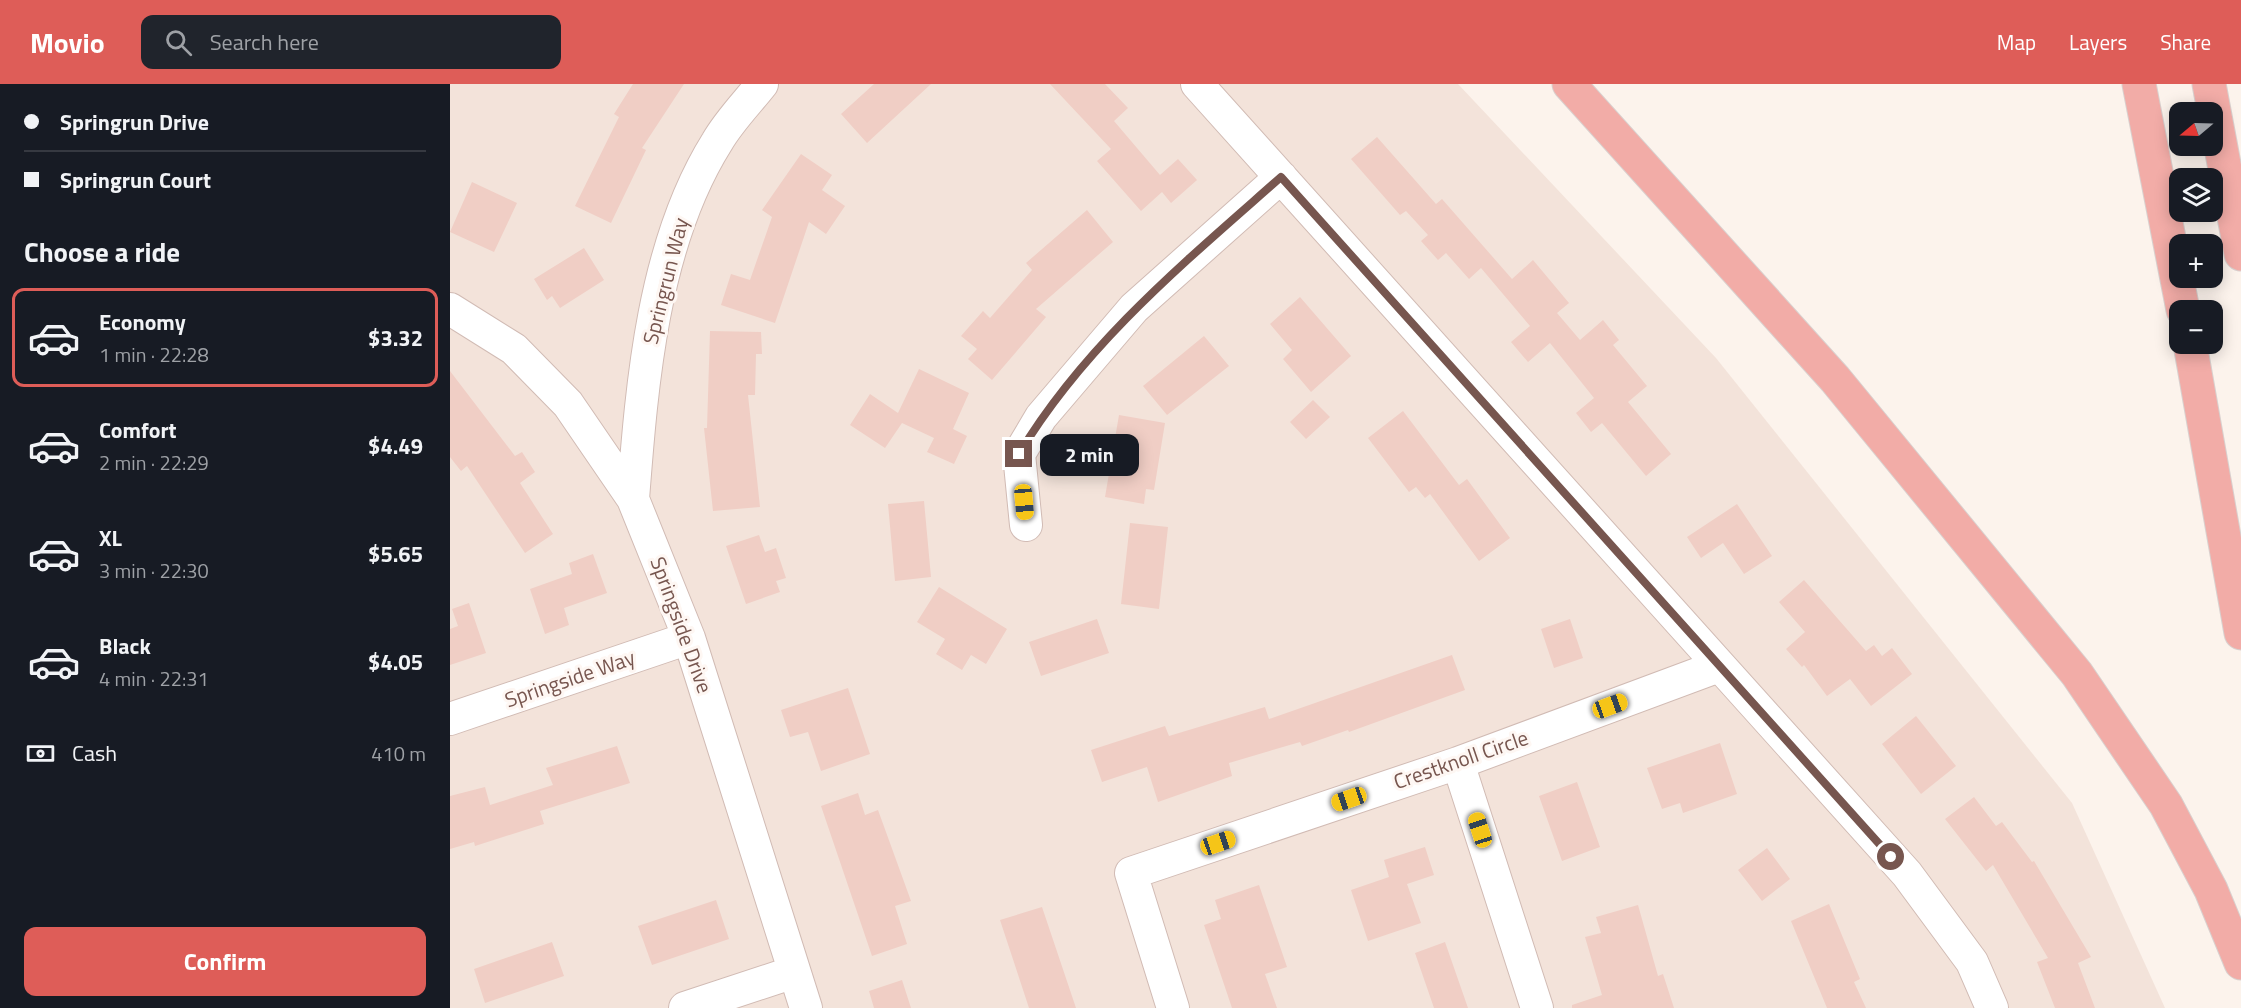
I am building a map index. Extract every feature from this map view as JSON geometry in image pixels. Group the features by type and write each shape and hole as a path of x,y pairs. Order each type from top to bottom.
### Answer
{"highway":[{"path":"1569,84 1835,379 2077,674 2166,806 2211,890 2241,963"},
{"path":"2139,84 2181,300"},
{"path":"2209,84 2241,254"},
{"path":"2192,354 2241,633"}],"street":[{"name":"Springrun Way","path":"633,500 642,387 659,294 680,217 717,142 762,84"},
{"path":"1197,84 1907,874 1972,962 1992,1008"},
{"path":"1584,84 1611,130"},
{"path":"1026,525 1019,454 1041,417 1134,308 1281,177"},
{"name":"Springside Drive","path":"450,309 514,349 560,396 633,500 689,638 806,1008"},
{"name":"Springside Way","path":"450,719 689,638"},
{"name":"Crestknoll Circle","path":"1173,1008 1131,873 1458,763 1719,666"},
{"path":"1458,763 1537,1008"},
{"path":"685,1008 794,972"}],"shaded area":[{"path":"450,84 1458,84 1716,358 2072,803 2165,1008 450,1008"}],"building":[{"path":"633,84 684,84 642,148 646,150 611,223 575,206 619,117 614,114"},
{"path":"874,84 931,84 867,143 841,114"},
{"path":"1050,84 1105,84 1128,108 1114,121 1160,175 1178,159 1197,180 1171,203 1162,192 1141,211 1097,161 1111,149"},
{"path":"1377,137 1436,204 1442,199 1512,279 1533,260 1569,303 1557,313 1580,340 1603,320 1619,340 1613,345 1647,386 1628,402 1671,454 1646,476 1602,423 1591,432 1576,413 1594,398 1550,343 1528,362 1511,342 1530,326 1481,268 1469,279 1446,253 1438,260 1421,241 1428,235 1406,211 1400,215 1351,159"},
{"path":"801,154 832,175 822,190 845,206 826,234 809,222 775,323 721,305 731,274 750,280 772,217 762,210"},
{"path":"472,182 517,203 494,252 450,232"},
{"path":"1087,210 1113,242 1036,309 1046,317 992,380 968,359 977,349 961,336 983,311 990,318 1032,270 1026,263"},
{"path":"584,248 604,280 560,308 552,296 547,300 534,279"},
{"path":"1300,297 1351,356 1311,392 1283,359 1292,350 1270,324"},
{"path":"710,331 761,332 762,354 756,354 755,395 748,395 760,507 713,511 704,428 707,428"},
{"path":"1204,336 1229,366 1167,415 1143,386"},
{"path":"919,369 969,393 953,429 967,436 954,464 927,452 934,438 902,423 885,448 850,425 870,394 898,413"},
{"path":"450,371 515,456 522,452 535,472 520,483 553,534 525,553 467,466 461,471 450,457"},
{"path":"1313,400 1330,417 1306,439 1290,422"},
{"path":"1403,411 1459,485 1467,479 1510,538 1479,561 1430,494 1425,498 1416,487 1409,492 1368,438"},
{"path":"1119,415 1165,423 1154,490 1146,489 1144,504 1105,497"},
{"path":"924,501 931,577 895,581 888,504"},
{"path":"1737,504 1772,556 1744,574 1723,543 1701,558 1687,537"},
{"path":"1130,523 1168,527 1159,609 1121,604"},
{"path":"759,535 765,552 776,548 786,578 776,581 780,592 746,604 726,546"},
{"path":"593,554 607,593 564,608 569,625 545,634 530,589 572,574 569,563"},
{"path":"1804,580 1866,651 1874,645 1882,656 1892,648 1912,674 1871,706 1850,679 1827,696 1804,665 1802,667 1786,649 1805,632 1779,602"},
{"path":"939,587 1007,629 986,664 971,655 962,670 936,654 945,639 917,622"},
{"path":"469,603 486,653 450,665 450,629 458,626 452,609"},
{"path":"1097,619 1109,653 1041,676 1029,642"},
{"path":"1570,619 1583,658 1554,668 1541,629"},
{"path":"1452,655 1465,690 1349,732 1348,730 1302,746 1300,742 1229,763 1232,776 1158,802 1147,767 1102,782 1091,750 1165,726 1169,736 1265,707 1269,719"},
{"path":"848,688 870,754 821,771 808,732 790,737 781,710"},
{"path":"1916,716 1956,766 1921,794 1882,744"},
{"path":"1720,743 1737,794 1683,813 1680,803 1662,809 1647,768"},
{"path":"617,746 630,783 540,811 544,824 475,846 474,842 450,849 450,796 485,787 490,805 553,785 546,768"},
{"path":"1577,782 1600,847 1562,861 1539,796"},
{"path":"858,793 865,815 878,810 911,901 895,906 907,944 872,956 821,806"},
{"path":"1974,797 1996,826 2002,822 2032,862 2034,861 2091,957 2078,963 2095,1008 2055,1008 2037,962 2048,958 1993,865 1986,871 1945,819"},
{"path":"1425,847 1434,875 1407,884 1421,923 1368,941 1351,890 1389,877 1384,860"},
{"path":"1767,848 1790,879 1762,901 1738,870"},
{"path":"1259,885 1287,967 1265,974 1277,1008 1232,1008 1204,925 1221,919 1215,900"},
{"path":"716,900 729,939 652,965 638,926"},
{"path":"1829,904 1860,979 1854,982 1866,1008 1827,1008 1791,921"},
{"path":"1638,905 1658,976 1663,974 1674,1008 1572,1008 1572,1005 1602,995 1585,937 1601,933 1596,917"},
{"path":"1042,907 1076,1008 1029,1008 1000,920"},
{"path":"552,942 564,976 485,1003 474,969"},
{"path":"1445,942 1468,1008 1434,1008 1415,953"},
{"path":"902,980 911,1008 874,1008 869,991"}],"route":[{"path":"1019,454 1041,417 1134,308 1281,177 1891,857"}]}
